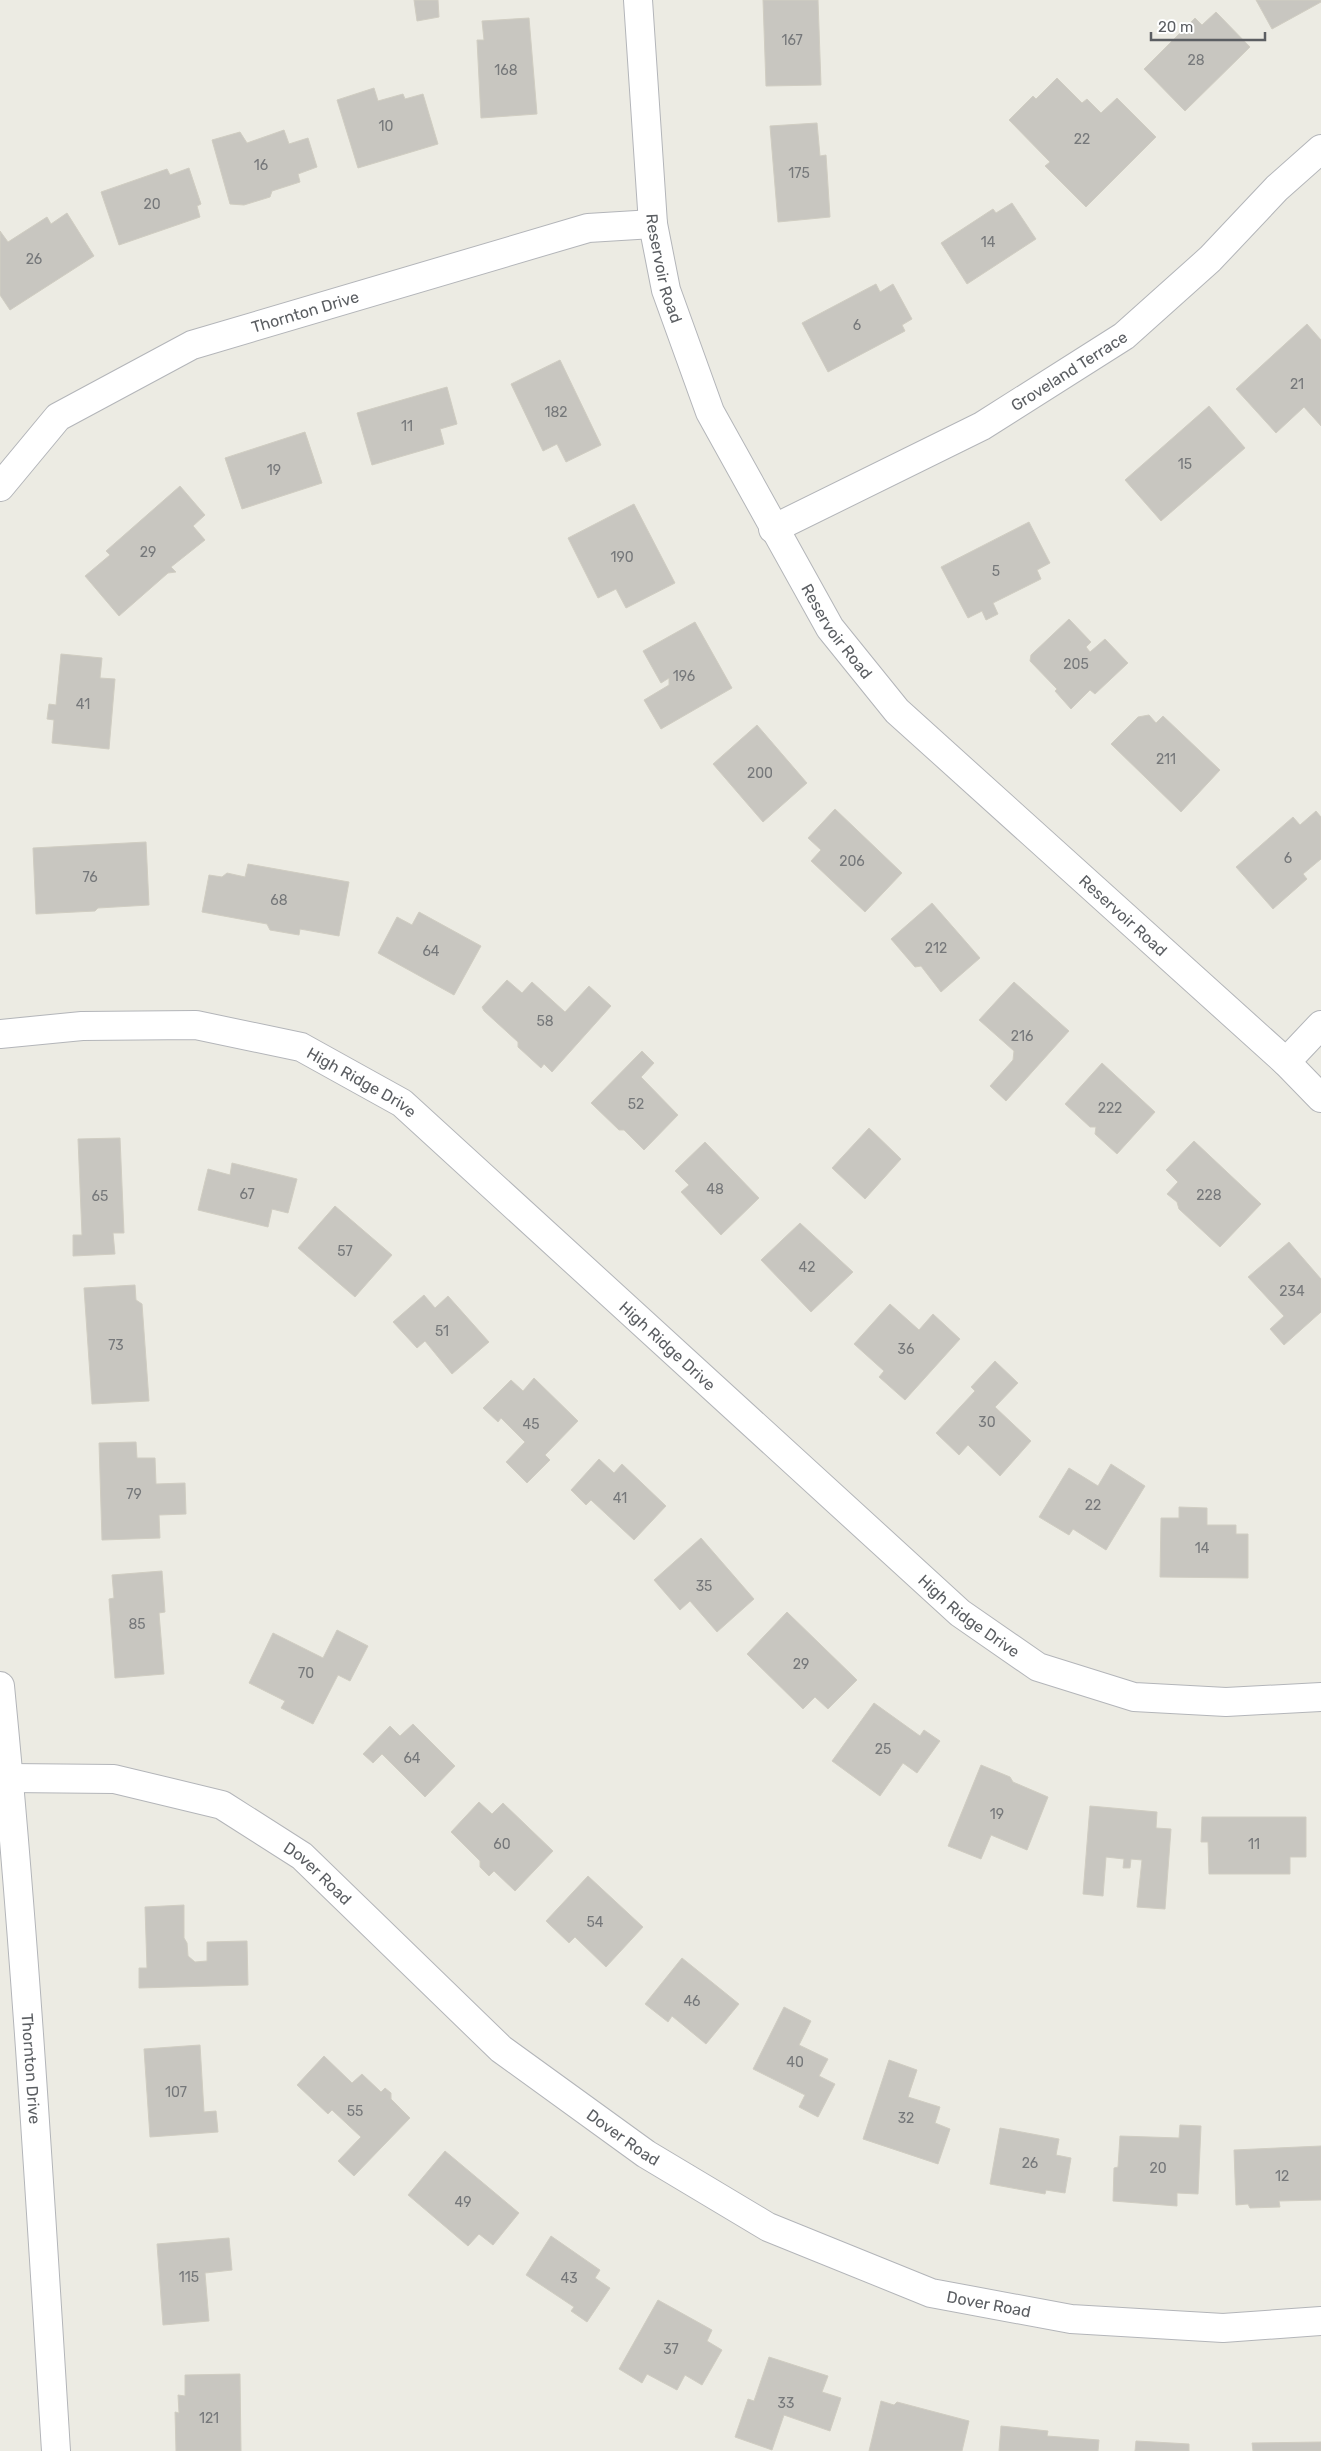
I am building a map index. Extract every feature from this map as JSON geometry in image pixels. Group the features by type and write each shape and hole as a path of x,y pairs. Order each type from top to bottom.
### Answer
{"street":[{"name":"Reservoir Road","path":"638,0 654,224 666,290 710,412 773,529 830,628 897,711 1286,1062 1321,1098"},
{"name":"Groveland Terrace","path":"773,529 982,426 1124,336 1210,259 1277,188 1321,149"},
{"name":"Thornton Drive","path":"0,487 58,416 192,345 588,228 654,224"},
{"name":"High Ridge Drive","path":"0,1034 82,1026 196,1025 301,1047 402,1103 960,1612 1038,1667 1134,1697 1226,1702 1321,1697"},
{"path":"1286,1062 1321,1025"},
{"name":"Thornton Drive","path":"0,1686 9,1778 44,2249 56,2451"},
{"name":"Dover Road","path":"9,1778 114,1780 222,1804 302,1856 501,2049 646,2154 777,2230 931,2293 1071,2318 1223,2328 1321,2321"}],"building":[{"path":"414,0 438,0 439,17 417,21"},
{"path":"763,0 818,0 821,85 766,86"},
{"path":"1256,0 1321,0 1321,2 1272,29"},
{"path":"1216,12 1250,47 1185,111 1144,69 1195,18 1202,25"},
{"path":"529,18 537,114 481,118 477,40 484,40 482,21"},
{"path":"1057,78 1082,103 1087,99 1101,113 1117,98 1156,137 1086,207 1045,166 1050,162 1009,120 1033,96 1036,99"},
{"path":"374,88 378,101 403,94 405,99 423,94 438,144 358,168 337,100"},
{"path":"817,123 820,156 826,155 830,217 778,222 770,126"},
{"path":"284,130 289,144 308,138 317,167 298,174 300,182 272,191 270,197 244,205 230,204 212,140 240,132 247,143"},
{"path":"189,168 201,204 197,206 200,217 119,245 101,192 167,169 170,175"},
{"path":"1012,203 1036,239 967,284 941,243 993,209 996,213"},
{"path":"67,213 94,256 10,310 0,295 0,231 8,242 47,217 51,224"},
{"path":"876,284 880,292 893,284 912,319 902,325 905,331 828,372 802,323"},
{"path":"1307,324 1321,340 1321,426 1304,407 1276,433 1236,389"},
{"path":"560,360 601,445 566,462 557,444 543,451 511,384"},
{"path":"447,387 457,424 440,429 444,444 372,465 357,413"},
{"path":"1209,406 1245,448 1161,521 1125,480"},
{"path":"305,432 322,483 242,509 225,458"},
{"path":"180,486 205,515 193,526 205,540 171,567 176,572 168,573 119,616 85,576 110,555 106,551"},
{"path":"634,504 675,583 626,608 616,589 598,598 568,538"},
{"path":"1029,522 1050,563 1037,570 1041,579 993,603 998,614 986,620 982,611 968,618 941,567"},
{"path":"1069,619 1091,642 1086,647 1090,652 1105,639 1128,663 1095,694 1090,690 1071,709 1055,691 1057,689 1030,661 1031,655"},
{"path":"695,622 732,688 661,729 644,700 669,685 669,678 661,683 643,651"},
{"path":"61,654 102,658 100,678 115,679 109,749 52,743 54,720 47,719 49,704 56,705"},
{"path":"1149,715 1156,723 1163,716 1220,770 1181,812 1111,744 1138,717"},
{"path":"757,725 807,783 763,822 713,764"},
{"path":"835,809 902,873 865,912 811,861 821,850 808,838"},
{"path":"1316,811 1321,817 1321,859 1303,874 1307,879 1273,909 1236,867 1293,817 1300,825"},
{"path":"146,842 149,905 98,908 95,911 36,914 33,848"},
{"path":"248,864 349,882 339,936 300,929 299,935 270,930 267,924 202,912 209,875 222,877 227,873 245,877"},
{"path":"932,903 980,958 941,992 921,966 915,967 891,939"},
{"path":"419,912 481,946 454,995 378,953 397,917 412,925"},
{"path":"507,980 522,993 532,982 565,1012 589,986 611,1006 552,1072 544,1064 541,1068 518,1047 518,1042 482,1007"},
{"path":"1014,982 1069,1031 1006,1101 990,1086 1013,1060 1014,1051 979,1020"},
{"path":"642,1051 654,1063 641,1077 678,1115 644,1150 624,1130 619,1130 591,1103"},
{"path":"1102,1063 1155,1112 1117,1154 1095,1134 1096,1127 1090,1127 1065,1104"},
{"path":"869,1128 901,1159 865,1199 832,1168"},
{"path":"120,1138 124,1233 113,1233 115,1254 73,1256 73,1235 82,1235 78,1139"},
{"path":"1194,1141 1261,1204 1220,1247 1179,1209 1177,1202 1167,1194 1178,1182 1166,1170"},
{"path":"705,1142 759,1198 721,1235 681,1192 689,1185 675,1171"},
{"path":"232,1163 297,1179 288,1213 272,1209 268,1227 198,1210 208,1169 230,1175"},
{"path":"335,1206 392,1255 355,1297 298,1248"},
{"path":"800,1223 853,1272 811,1312 761,1260"},
{"path":"1289,1242 1321,1279 1321,1312 1284,1345 1270,1329 1284,1316 1248,1277"},
{"path":"135,1285 136,1300 142,1304 149,1401 92,1404 84,1288"},
{"path":"424,1295 435,1308 448,1296 489,1342 452,1374 425,1341 417,1348 393,1322"},
{"path":"890,1304 919,1330 933,1314 960,1339 905,1400 879,1377 884,1371 854,1344"},
{"path":"995,1361 1018,1383 995,1407 1031,1441 1000,1476 968,1445 959,1455 936,1433 975,1391 971,1387"},
{"path":"534,1378 578,1421 545,1455 550,1460 527,1483 506,1462 525,1442 501,1418 498,1422 483,1408 511,1380 523,1391"},
{"path":"136,1442 137,1458 155,1458 156,1484 185,1483 186,1514 159,1515 160,1538 102,1540 99,1443"},
{"path":"599,1459 614,1473 622,1464 666,1506 634,1540 591,1500 586,1505 571,1490"},
{"path":"1111,1464 1145,1486 1106,1550 1073,1529 1069,1535 1039,1517 1069,1468 1098,1486"},
{"path":"1179,1507 1207,1508 1207,1525 1236,1525 1236,1534 1248,1534 1248,1578 1160,1577 1161,1518 1179,1518"},
{"path":"701,1538 754,1599 717,1632 690,1601 680,1610 654,1580"},
{"path":"162,1571 165,1612 159,1613 164,1674 115,1678 109,1599 114,1598 112,1575"},
{"path":"787,1612 857,1680 828,1709 815,1697 803,1709 747,1654"},
{"path":"337,1630 368,1646 350,1681 338,1675 313,1724 281,1708 285,1701 249,1683 273,1633 323,1658"},
{"path":"874,1703 920,1736 924,1730 940,1741 917,1773 903,1763 880,1796 832,1761"},
{"path":"413,1724 455,1766 425,1797 382,1754 373,1763 363,1754 390,1726 400,1736"},
{"path":"981,1765 1010,1777 1013,1782 1048,1797 1027,1850 991,1835 981,1859 948,1846"},
{"path":"479,1802 492,1814 503,1803 553,1851 515,1891 494,1871 489,1876 480,1867 480,1861 451,1832"},
{"path":"1090,1806 1157,1812 1156,1828 1171,1829 1165,1909 1137,1907 1142,1860 1131,1859 1130,1868 1123,1868 1124,1859 1106,1857 1103,1896 1083,1894"},
{"path":"1202,1817 1306,1817 1306,1857 1290,1857 1290,1874 1209,1874 1208,1842 1201,1842"},
{"path":"588,1876 643,1927 606,1967 575,1937 569,1943 546,1921"},
{"path":"184,1905 184,1938 187,1943 188,1956 195,1962 207,1961 207,1942 247,1941 248,1985 139,1988 139,1968 147,1968 145,1907"},
{"path":"682,1958 739,2004 706,2044 672,2016 668,2022 645,2004"},
{"path":"784,2007 811,2021 799,2045 828,2059 819,2076 835,2084 818,2117 799,2107 805,2095 753,2069"},
{"path":"200,2045 204,2112 216,2111 218,2132 150,2137 144,2049"},
{"path":"324,2056 352,2083 362,2074 381,2092 385,2088 391,2093 391,2099 410,2118 354,2176 338,2161 361,2137 332,2110 328,2114 297,2085"},
{"path":"889,2060 917,2070 908,2097 940,2107 935,2123 950,2129 938,2164 863,2139"},
{"path":"1180,2125 1201,2126 1198,2194 1177,2193 1177,2206 1113,2201 1114,2168 1118,2167 1120,2136 1179,2138"},
{"path":"1000,2128 1059,2139 1056,2155 1071,2158 1065,2193 1046,2190 1045,2194 990,2184"},
{"path":"1321,2146 1321,2200 1279,2201 1280,2207 1250,2208 1248,2204 1236,2205 1234,2150"},
{"path":"445,2151 519,2213 493,2245 479,2234 468,2246 408,2195"},
{"path":"551,2236 600,2270 595,2278 610,2288 587,2322 571,2311 574,2307 526,2275"},
{"path":"229,2238 232,2270 205,2273 209,2321 163,2325 157,2244"},
{"path":"658,2300 712,2330 707,2341 722,2350 702,2385 685,2375 677,2390 647,2374 642,2383 619,2369"},
{"path":"769,2357 828,2376 822,2392 841,2398 830,2431 784,2415 772,2450 735,2437 748,2399 754,2401"},
{"path":"240,2374 241,2451 176,2451 175,2412 179,2413 178,2395 185,2396 185,2375"},
{"path":"881,2401 894,2405 897,2402 969,2421 962,2451 869,2451"},
{"path":"1001,2426 1048,2431 1047,2436 1099,2440 1098,2451 999,2451"},
{"path":"1136,2441 1189,2444 1189,2451 1135,2451"},
{"path":"1321,2442 1321,2451 1253,2451 1252,2443"}]}
